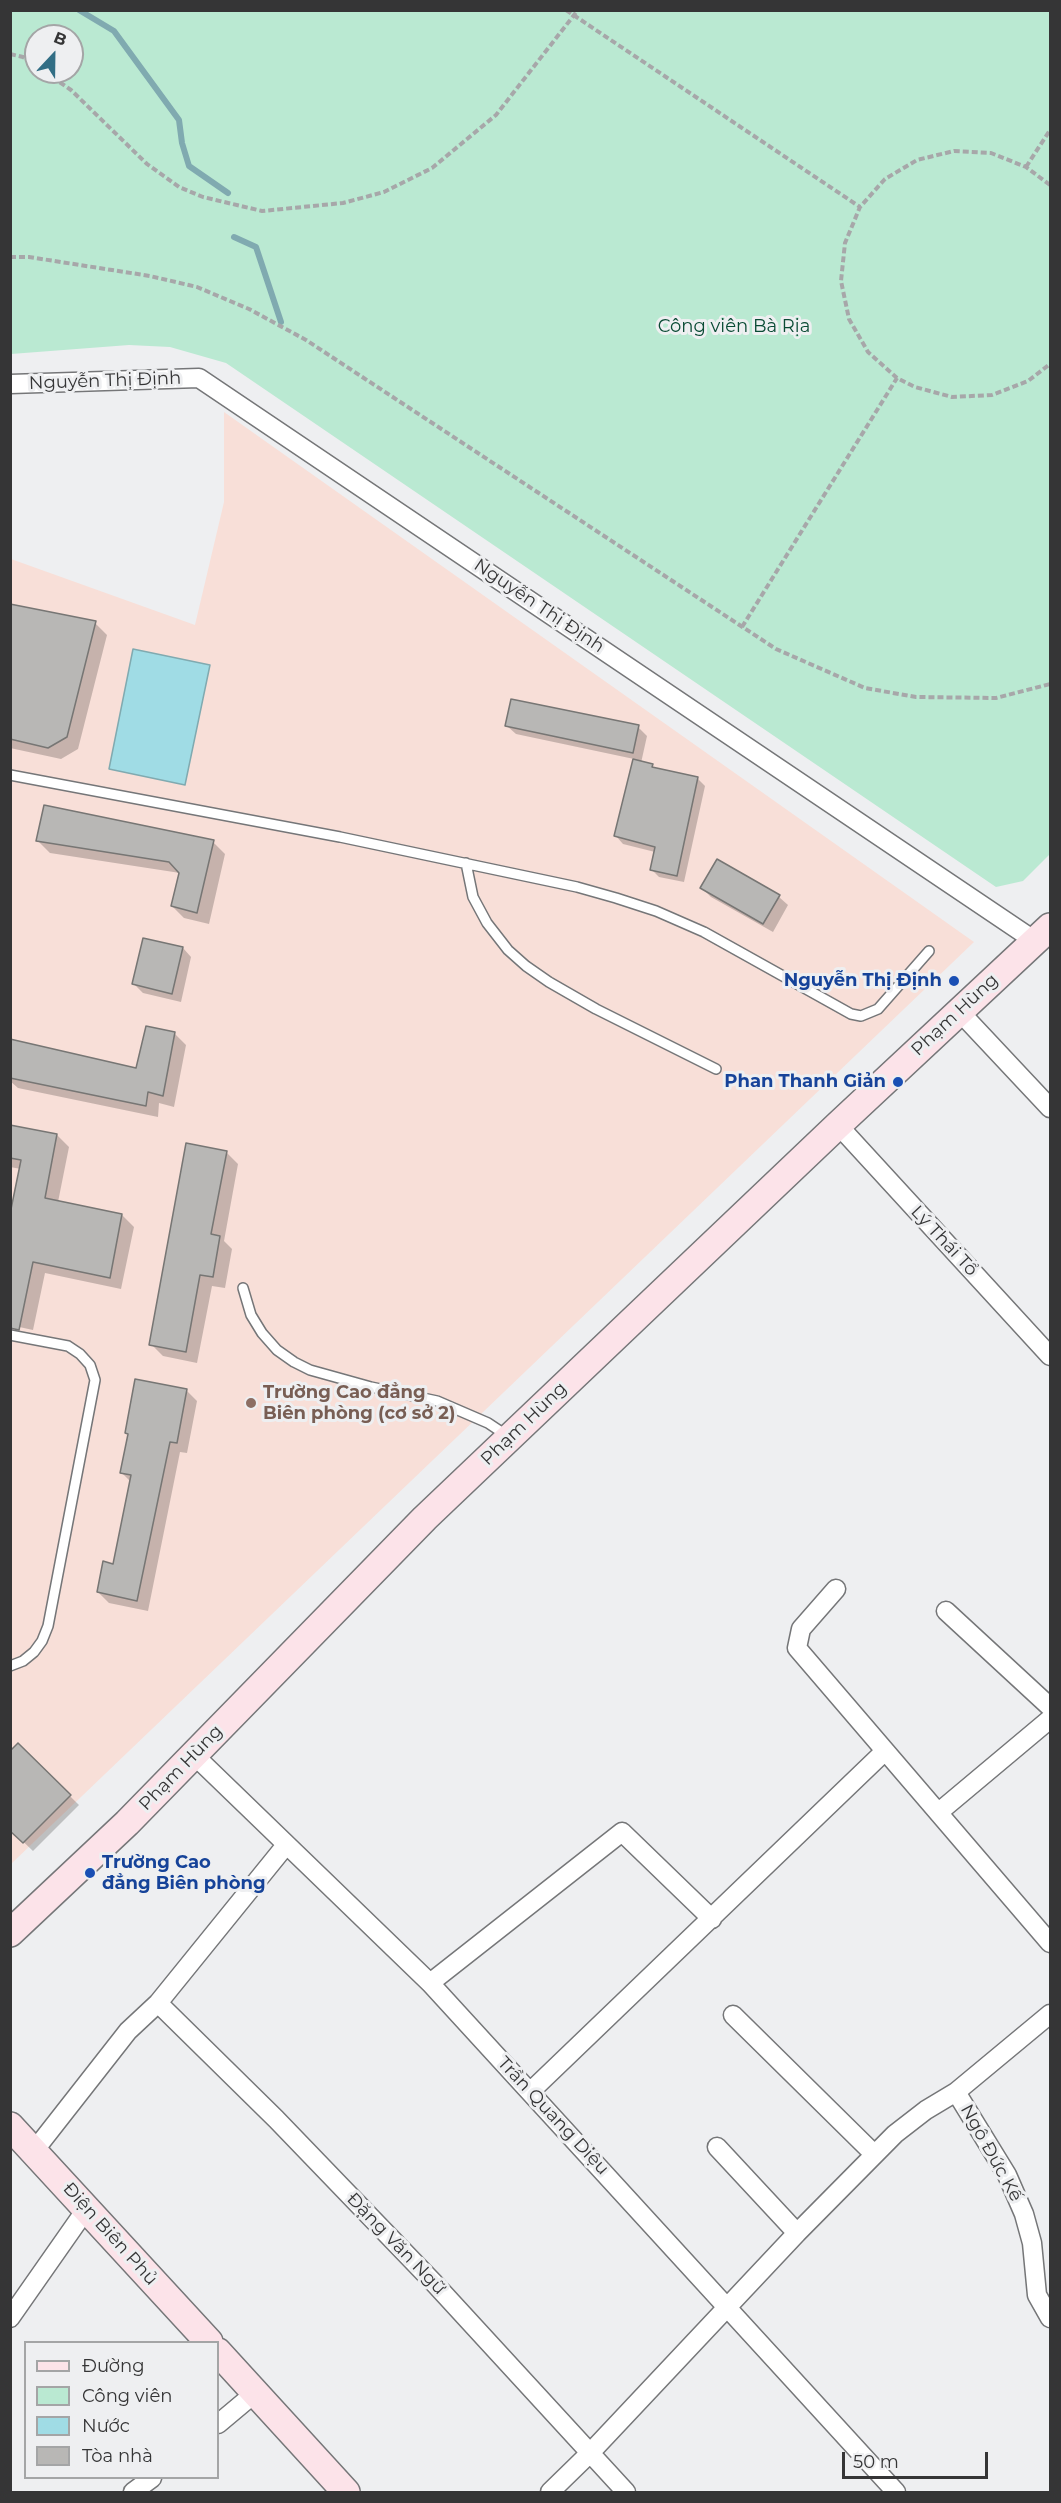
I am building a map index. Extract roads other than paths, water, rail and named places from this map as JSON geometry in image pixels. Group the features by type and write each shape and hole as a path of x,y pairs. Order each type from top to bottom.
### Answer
{"street":[{"name":"Nguyễn Thị Định","path":"10,384 199,378 1043,934"},
{"name":"Phạm Hùng","path":"10,1933 128,1822 417,1527 838,1125 1043,934"},
{"path":"959,1011 1050,1108"},
{"name":"Lý Thái Tổ","path":"838,1125 1050,1356"},
{"path":"836,1589 801,1629 797,1648 1050,1943"},
{"path":"946,1611 1050,1707"},
{"path":"939,1812 1050,1719"},
{"path":"530,2092 885,1751"},
{"name":"Trần Quang Diệu","path":"194,1755 430,1983 896,2493"},
{"path":"430,1983 622,1832 712,1919"},
{"path":"34,2151 128,2031 158,2003 286,1845"},
{"name":"Đặng Văn Ngữ","path":"158,2003 276,2119 434,2283 626,2493"},
{"path":"550,2493 874,2154 895,2134 926,2110 956,2092 1050,2014"},
{"path":"733,2015 874,2154"},
{"name":"Ngô Đức Kế","path":"956,2092 1007,2175 1024,2214 1050,2318"},
{"name":"Điện Biên Phủ","path":"10,2126 207,2341"},
{"path":"717,2147 797,2233"},
{"path":"10,2318 87,2208"},
{"path":"219,2353 346,2493"},
{"path":"219,2423 255,2393"},
{"path":"133,2493 151,2479"}],"lane":[{"path":"10,775 466,863 577,888 656,911 704,932 851,1014 861,1016 878,1009 929,951"},
{"path":"466,863 473,897 487,923 496,936 526,966 596,1009 716,1070"},
{"path":"243,1288 251,1314 262,1333 277,1350 294,1362 310,1370 372,1388 437,1401 488,1423 510,1438"},
{"path":"10,1335 68,1346 90,1365 95,1380 48,1626 42,1641 34,1652 23,1661 10,1666"}],"water":[{"path":"133,649 210,665 185,785 109,769"}],"waterway":[{"path":"79,10 114,31 179,120 182,143 189,166 228,193"},
{"path":"234,237 256,247 281,322"}],"place":[{"name":"Nguyễn Thị Định","path":"954,981"},
{"name":"Phan Thanh Giản","path":"898,1082"},
{"name":"Trường Cao đẳng Biên phòng (cơ sở 2)","path":"251,1403"},
{"name":"Trường Cao đẳng Biên phòng","path":"90,1873"}],"park label":[{"name":"Công viên Bà Rịa","path":"734,327"}]}
